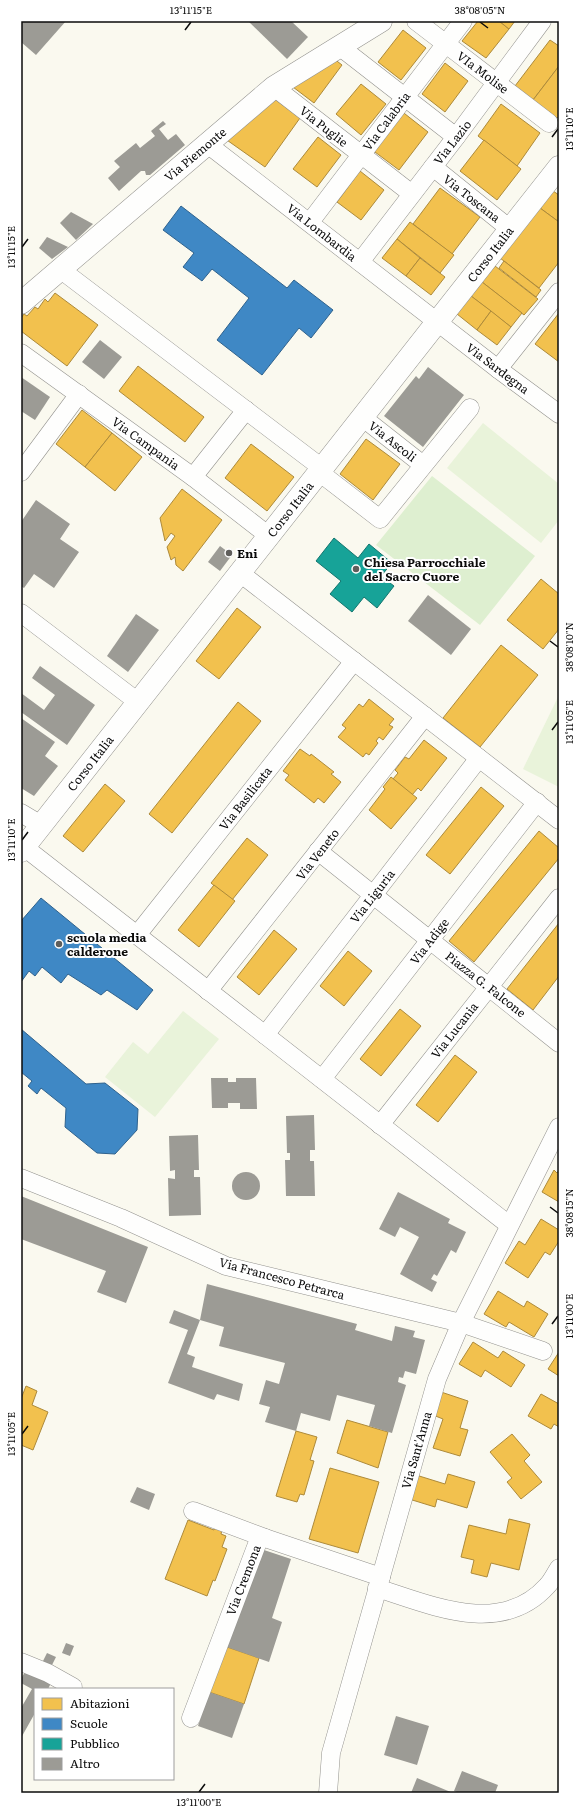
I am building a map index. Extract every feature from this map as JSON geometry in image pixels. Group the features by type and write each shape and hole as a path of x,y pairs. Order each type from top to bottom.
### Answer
{"street":[{"name":"Via Piemonte","path":"21,303 60,268 274,87 338,46 381,21"},
{"name":"VIa Molise","path":"416,21 549,123"},
{"name":"Via Calabria","path":"310,222 403,97 463,21"},
{"name":"Via Lazio","path":"360,262 456,138 542,21"},
{"path":"338,46 456,138"},
{"name":"Via Puglie","path":"274,87 412,194"},
{"name":"Via Lombardia","path":"206,144 310,222 437,322"},
{"name":"Via Toscana","path":"433,167 510,228"},
{"name":"Corso Italia","path":"22,849 559,167"},
{"path":"60,268 246,410 380,519 470,408"},
{"path":"498,370 559,292"},
{"name":"Via Sardegna","path":"437,322 498,370 559,414"},
{"name":"Via Campania","path":"21,353 193,476 269,536"},
{"path":"21,472 79,394"},
{"path":"193,476 246,410"},
{"name":"Via Ascoli","path":"362,417 424,465"},
{"path":"240,573 559,820"},
{"path":"21,613 138,702"},
{"name":"Via Basilicata","path":"137,935 354,661"},
{"name":"Via Veneto","path":"208,991 425,716"},
{"name":"Via Liguria","path":"265,1035 479,758"},
{"name":"Via Adige","path":"322,1079 537,802"},
{"path":"21,813 41,825"},
{"path":"22,849 137,935 509,1225"},
{"name":"Piazza G. Falcone","path":"318,851 559,1043"},
{"name":"Via Lucania","path":"380,1125 559,898"},
{"name":"Via Sant'Anna","path":"328,1793 331,1753 437,1379 461,1323 559,1127"},
{"name":"Via Francesco Petrarca","path":"21,1178 120,1218 226,1266 461,1323 543,1351"},
{"path":"193,1511 265,1538"},
{"name":"Via Cremona","path":"191,1718 259,1538 265,1538 379,1583 432,1606 468,1614 497,1614 524,1604 547,1586 559,1568"},
{"path":"21,1662 48,1673 74,1688"}],"green space":[{"path":"483,423 559,484 559,520 541,543 447,468"},
{"path":"432,476 535,556 480,625 376,545"},
{"path":"559,695 559,787 523,769"},
{"path":"183,1011 219,1039 155,1117 105,1077 133,1042 148,1054"}],"building: Abitazioni":[{"path":"478,21 499,21 509,29 486,58 462,41"},
{"path":"499,21 515,21 509,29"},
{"path":"403,30 426,48 401,80 378,62"},
{"path":"550,40 559,46 559,66 533,100 515,86"},
{"path":"333,58 342,65 314,103 289,84"},
{"path":"445,63 468,81 445,112 422,94"},
{"path":"559,66 559,116 557,118 533,100"},
{"path":"361,84 386,104 361,135 336,114"},
{"path":"272,97 300,118 265,167 224,138"},
{"path":"501,104 540,133 517,166 478,136"},
{"path":"400,110 428,132 399,170 371,149"},
{"path":"318,137 341,155 317,187 293,169"},
{"path":"484,140 521,169 497,200 460,171"},
{"path":"360,171 384,190 361,220 337,202"},
{"path":"440,188 480,217 452,254 413,224"},
{"path":"553,191 559,195 559,222 540,208"},
{"path":"540,208 559,222 559,262 539,288 500,258"},
{"path":"410,222 454,255 440,273 397,239"},
{"path":"397,239 420,258 406,276 382,258"},
{"path":"420,258 445,277 431,295 406,276"},
{"path":"504,261 541,290 536,297 499,268"},
{"path":"495,266 538,299 524,315 482,282"},
{"path":"482,282 522,313 511,327 471,296"},
{"path":"55,293 98,325 67,366 21,331 21,318 24,314 27,316 35,307 38,309 45,299 48,302"},
{"path":"471,296 491,311 477,330 457,314"},
{"path":"491,311 511,327 497,345 477,330"},
{"path":"559,313 559,362 535,344"},
{"path":"138,366 204,417 185,442 119,391"},
{"path":"82,410 112,433 85,467 56,444"},
{"path":"112,433 142,457 115,491 85,467"},
{"path":"366,439 400,464 373,500 340,474"},
{"path":"251,444 294,477 267,511 225,478"},
{"path":"182,489 222,520 183,571 176,565 175,557 171,560 167,547 175,536 171,533 165,541 160,518"},
{"path":"541,579 559,594 559,629 543,649 507,620"},
{"path":"237,608 261,627 219,679 196,661"},
{"path":"501,645 538,675 480,747 443,718"},
{"path":"369,699 394,719 389,725 393,727 383,740 379,737 376,741 378,743 369,755 366,753 363,757 338,737 346,728 342,725 359,704 363,707"},
{"path":"238,702 261,721 172,833 149,814"},
{"path":"424,740 447,758 421,791 418,788 412,795 393,779 398,773 395,770 405,757 409,759"},
{"path":"300,749 310,756 311,754 334,772 331,774 341,782 324,803 318,798 314,803 285,780 289,775 283,771"},
{"path":"391,777 417,798 391,829 369,810 385,789 383,787"},
{"path":"105,784 125,801 83,852 63,836"},
{"path":"481,787 504,806 450,874 426,855"},
{"path":"539,831 559,848 559,858 474,962 449,941"},
{"path":"247,838 268,855 232,900 211,883"},
{"path":"214,885 235,901 199,947 178,930"},
{"path":"559,923 559,976 533,1010 507,989"},
{"path":"274,930 297,949 259,995 237,977"},
{"path":"348,951 372,971 344,1006 320,986"},
{"path":"400,1009 421,1026 381,1076 360,1059"},
{"path":"455,1055 477,1072 438,1122 416,1105"},
{"path":"554,1170 557,1173 559,1170 559,1202 542,1192"},
{"path":"541,1219 559,1230 559,1241 550,1255 545,1252 528,1278 505,1263 519,1241 525,1245"},
{"path":"498,1291 524,1307 527,1301 548,1314 534,1337 509,1322 506,1327 484,1314"},
{"path":"473,1342 498,1358 503,1351 525,1365 511,1387 485,1370 481,1377 459,1364"},
{"path":"559,1352 559,1376 548,1369"},
{"path":"26,1386 37,1391 32,1405 48,1412 33,1450 21,1445 21,1399"},
{"path":"441,1392 468,1401 460,1428 468,1430 460,1456 433,1448 443,1419 433,1415"},
{"path":"541,1394 559,1404 559,1427 554,1424 551,1429 528,1416"},
{"path":"347,1420 388,1432 378,1468 337,1453"},
{"path":"296,1431 317,1437 310,1460 314,1461 304,1495 300,1494 297,1502 276,1496"},
{"path":"512,1434 530,1455 524,1461 542,1482 521,1499 507,1482 512,1478 490,1452"},
{"path":"330,1468 379,1482 358,1553 309,1539"},
{"path":"448,1474 475,1482 467,1508 437,1499 435,1507 409,1499 416,1475 445,1484"},
{"path":"509,1519 530,1524 519,1570 491,1563 487,1577 471,1573 474,1560 461,1557 469,1525 506,1534"},
{"path":"188,1520 214,1530 215,1527 222,1530 221,1534 226,1536 222,1547 227,1549 215,1581 213,1580 207,1596 165,1579"},
{"path":"227,1647 259,1658 244,1704 209,1692"}],"building: Scuole":[{"path":"181,206 287,288 294,280 333,310 311,338 299,328 262,375 217,340 249,298 212,269 202,281 183,267 194,253 163,230"},
{"name":"scuola media calderone","path":"41,898 153,990 137,1010 107,990 101,995 68,974 61,983 42,967 35,976 29,971 21,982 21,921"},
{"path":"21,1029 86,1084 105,1083 138,1109 137,1130 115,1154 97,1153 65,1127 66,1108 41,1088 37,1094 28,1086 32,1081 21,1072"}],"building: Pubblico":[{"name":"Chiesa Parrocchiale del Sacro Cuore","path":"334,538 358,558 369,544 392,563 381,576 394,586 377,608 364,597 352,612 330,594 341,581 316,561"}],"building: Altro":[{"path":"21,21 66,21 36,55 21,42"},
{"path":"248,21 291,21 308,37 287,59"},
{"path":"163,121 166,124 159,129 168,140 176,134 185,145 150,175 146,175 145,171 141,171 119,191 108,178 120,167 114,161 136,143 140,148 155,136 151,131"},
{"path":"71,212 93,224 76,240 60,223"},
{"path":"47,237 68,247 52,259 39,248"},
{"path":"100,340 122,357 104,379 82,362"},
{"path":"428,367 464,395 423,447 384,416 416,376 419,379"},
{"path":"21,377 50,397 35,420 21,411"},
{"path":"36,500 70,524 60,539 79,552 54,588 34,574 24,588 21,586 21,522"},
{"path":"220,546 232,555 220,571 208,562"},
{"path":"428,595 471,629 451,655 408,621"},
{"path":"136,614 159,630 128,672 107,656"},
{"path":"40,666 95,705 67,745 21,712 21,693 44,710 55,695 32,678"},
{"path":"21,718 55,742 45,756 58,766 34,796 21,788"},
{"path":"211,1078 228,1078 228,1082 236,1082 236,1078 256,1078 257,1109 240,1109 240,1103 228,1103 228,1108 212,1108"},
{"path":"314,1115 315,1150 310,1150 310,1161 314,1161 315,1196 286,1196 285,1160 290,1160 290,1153 287,1153 286,1116"},
{"path":"198,1135 199,1170 194,1170 194,1177 200,1177 201,1215 169,1216 168,1178 175,1179 175,1170 170,1171 169,1136"},
{"path":"246,1172 256,1176 260,1186 256,1196 246,1200 236,1196 232,1186 236,1176"},
{"path":"398,1192 450,1219 448,1223 466,1232 456,1253 451,1250 437,1276 434,1274 431,1279 437,1282 432,1292 400,1274 419,1237 400,1227 395,1237 379,1229"},
{"path":"21,1196 148,1247 126,1303 97,1292 106,1271 21,1239"},
{"path":"207,1284 357,1324 355,1330 392,1341 395,1326 415,1331 413,1337 425,1340 416,1374 405,1371 403,1378 399,1377 398,1382 406,1385 392,1433 369,1426 375,1405 337,1395 330,1421 301,1413 296,1431 265,1422 270,1407 259,1404 266,1380 279,1384 285,1363 219,1346 224,1327 200,1320"},
{"path":"174,1310 200,1320 187,1354 195,1357 192,1367 243,1384 239,1401 217,1394 214,1400 168,1383 188,1330 169,1323"},
{"path":"137,1487 155,1494 149,1510 130,1502"},
{"path":"261,1549 291,1559 272,1618 282,1622 269,1662 227,1647"},
{"path":"66,1643 74,1646 70,1656 62,1653"},
{"path":"47,1653 56,1657 50,1669 41,1665"},
{"path":"28,1666 53,1679 48,1688 34,1688 34,1715 21,1738 21,1708 32,1689 21,1683 21,1679"},
{"path":"209,1692 244,1704 232,1738 198,1726"},
{"path":"396,1716 429,1726 417,1765 384,1755"},
{"path":"462,1771 498,1785 495,1793 460,1793 454,1791"},
{"path":"417,1778 453,1793 411,1793"}],"place":[{"name":"Eni","path":"229,553"},
{"name":"Chiesa Parrocchiale del Sacro Cuore","path":"356,569"},
{"name":"scuola media calderone","path":"59,944"}]}
